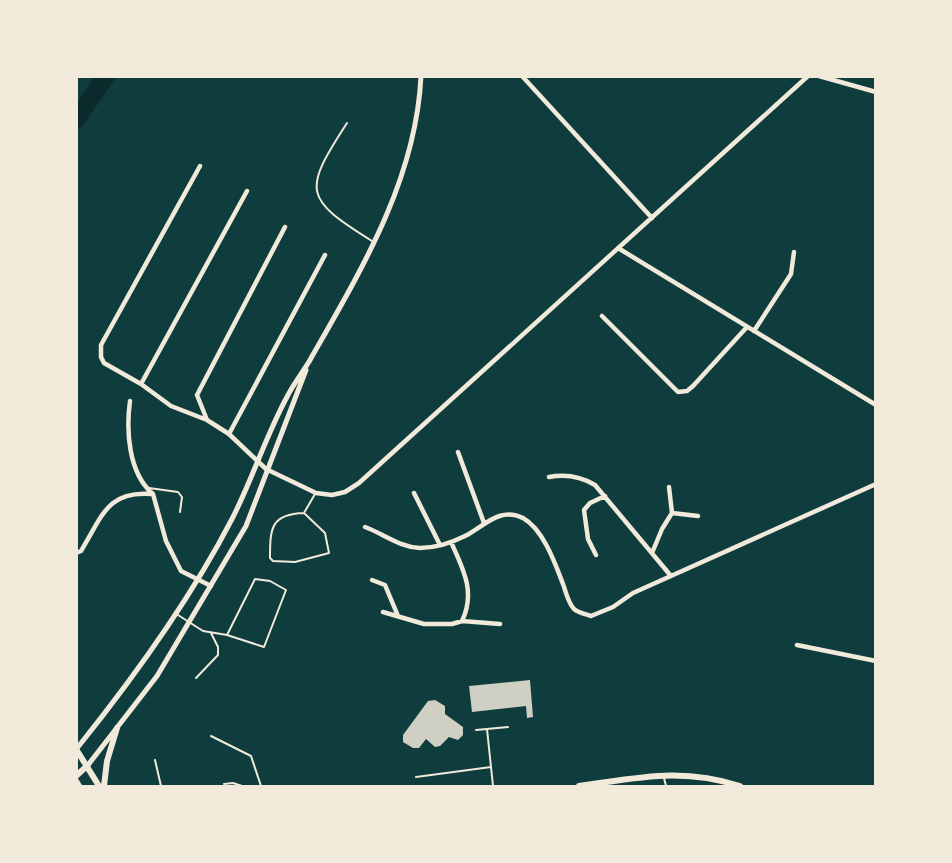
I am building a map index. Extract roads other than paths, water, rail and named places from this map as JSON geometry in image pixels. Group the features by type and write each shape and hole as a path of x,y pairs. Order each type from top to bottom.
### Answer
{"main road":[{"path":"104,786 107,761 117,728"},
{"path":"77,747 99,786"},
{"path":"79,786 76,778 88,765"},
{"path":"579,786 664,775 699,776 740,786"}],"street":[{"path":"77,747 132,678 197,580 233,517 289,392 308,363 375,243 395,196 407,158 421,78 413,76"},
{"path":"522,76 652,218"},
{"path":"201,166 101,345 101,357 104,363 141,384 171,406 207,420 229,434 267,469 316,493 332,495 345,492 358,483 808,76"},
{"path":"819,76 876,92"},
{"path":"141,384 247,191"},
{"path":"207,420 197,400 202,383 285,227"},
{"path":"618,248 876,405"},
{"path":"754,331 791,274 794,252"},
{"path":"229,434 325,255"},
{"path":"602,316 678,392 693,386 747,327"},
{"path":"88,765 157,676 190,623 256,506 267,469 296,400 308,363"},
{"path":"130,401 129,440 133,457 146,488 153,494 173,558 180,571 211,586"},
{"path":"458,452 484,523"},
{"path":"549,477 563,474 595,485 671,576"},
{"path":"365,528 401,544 422,548 451,542 484,523 508,514 520,517 531,524 558,569 571,604 582,614 600,614 633,593 876,484"},
{"path":"652,553 672,513 669,487"},
{"path":"414,493 440,545"},
{"path":"76,553 81,551 112,503 124,494 153,494"},
{"path":"596,555 588,539 584,510 590,503 604,496"},
{"path":"672,513 698,516"},
{"path":"451,542 468,580 469,592 462,621"},
{"path":"372,580 385,585 398,616"},
{"path":"383,612 438,625 462,621 500,624"},
{"path":"797,645 876,661"}],"lane":[{"path":"347,123 320,168 317,191 320,201 329,213 375,243"},
{"path":"146,488 178,492 182,497 180,512"},
{"path":"304,513 316,493"},
{"path":"304,513 325,533 329,553 296,562 273,561 270,558 270,539 276,520 284,514 304,513"},
{"path":"176,613 211,633 227,635 264,647 286,590 270,581 255,579 227,635"},
{"path":"196,678 218,655 217,643 211,633"},
{"path":"476,730 508,727"},
{"path":"487,729 493,786"},
{"path":"211,736 251,756 261,786"},
{"path":"155,760 161,786"},
{"path":"416,777 491,767"},
{"path":"664,775 666,786"},
{"path":"224,784 233,783 242,786"}],"waterway":[{"path":"76,120 106,76"}]}
